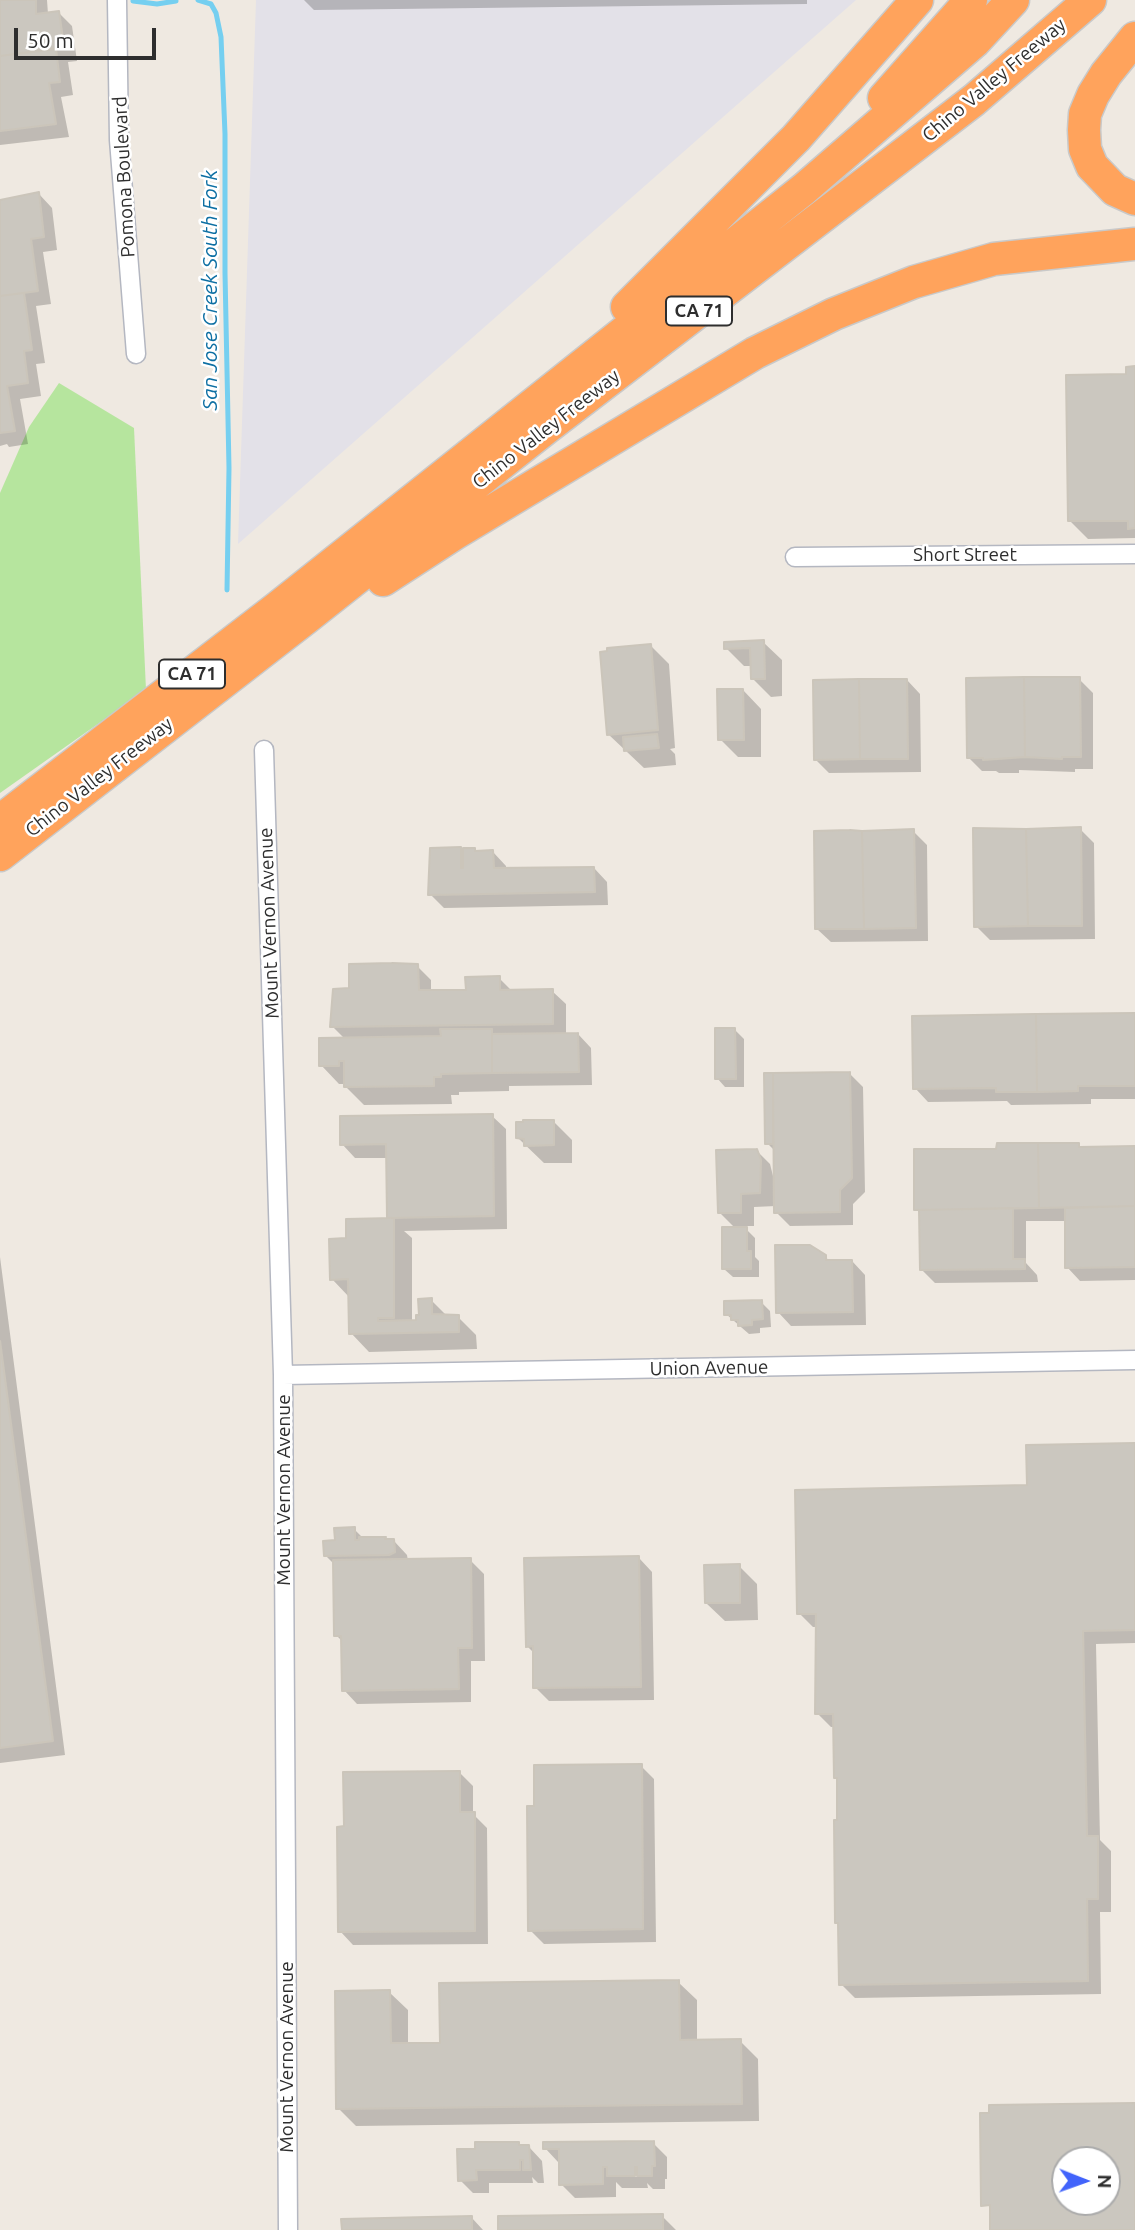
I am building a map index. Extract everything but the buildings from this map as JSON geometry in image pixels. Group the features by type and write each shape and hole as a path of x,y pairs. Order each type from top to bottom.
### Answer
{"highway":[{"path":"504,429 745,191 850,78 917,0"},
{"path":"804,189 971,0"},
{"name":"Chino Valley Freeway","path":"0,821 107,755 276,640 291,613 504,429 804,189 974,41 1013,0"},
{"name":"Chino Valley Freeway","path":"0,855 107,755 291,613 556,421 974,100 1090,0"},
{"path":"1135,38 1093,95 1085,114 1084,130 1085,149 1091,166 1115,190 1135,199"},
{"path":"291,613 370,588 454,534 755,353 834,314 914,282 994,259 1135,244"}],"street":[{"name":"Pomona Boulevard","path":"117,0 119,140 135,354"},
{"name":"Short Street","path":"795,556 1135,554"},
{"name":"Mount Vernon Avenue","path":"264,750 283,1375 288,2230"},
{"name":"Union Avenue","path":"283,1375 1135,1360"}],"shaded area":[{"path":"256,0 856,0 238,544"}],"green space":[{"path":"59,383 134,428 146,690 0,793 0,493 29,427"}],"waterway":[{"name":"San Jose Creek South Fork","path":"198,0 211,4 216,13 221,37 225,134 229,468 227,590"},
{"name":"San Jose Creek South Fork","path":"133,1 157,4 176,1"}]}
